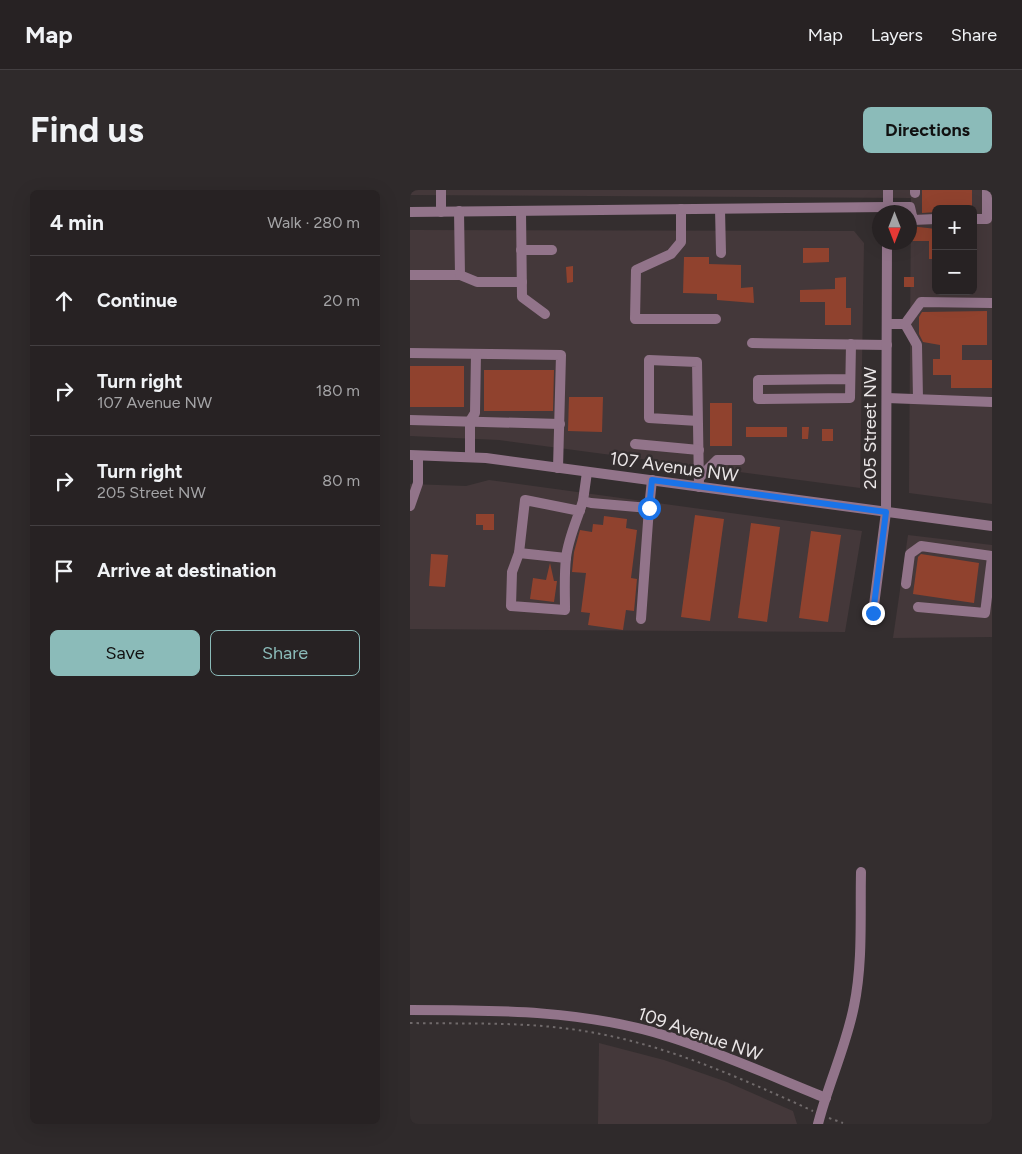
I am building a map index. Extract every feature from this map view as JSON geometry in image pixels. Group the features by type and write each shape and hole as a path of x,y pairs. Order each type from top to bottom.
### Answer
{"street":[{"path":"441,190 441,212"},
{"path":"888,190 888,205"},
{"path":"977,219 987,219 987,190"},
{"path":"410,212 681,209 872,210"},
{"path":"681,209 681,242 670,254 636,270 635,319 716,319"},
{"path":"720,209 721,253"},
{"path":"521,211 522,297 545,314"},
{"path":"459,212 460,275"},
{"path":"917,220 932,219"},
{"path":"521,250 552,250"},
{"name":"205 Street NW","path":"873,613 886,512 888,250"},
{"path":"411,275 460,275 477,282 522,282"},
{"path":"905,324 921,302 992,303"},
{"path":"887,324 905,324"},
{"path":"905,324 917,345 918,399"},
{"path":"752,343 887,345"},
{"path":"850,380 758,380 758,399 850,398 851,344"},
{"path":"410,353 561,355 558,468"},
{"path":"470,457 470,421 475,413 476,354"},
{"path":"698,420 649,418 649,360 697,362 698,420 698,450 699,482"},
{"path":"887,398 992,402"},
{"path":"410,420 560,424"},
{"path":"635,444 698,450"},
{"path":"410,506 418,483 414,456"},
{"name":"107 Avenue NW","path":"414,456 470,457 652,480 699,482 886,512 992,526"},
{"path":"699,482 717,460 740,460"},
{"path":"587,472 581,506 566,558 564,610 511,606 512,572 519,553 526,500 581,506 649,508"},
{"path":"641,619 652,480"},
{"path":"906,584 910,554 921,546 992,557 989,614 918,607"},
{"path":"519,553 566,558"},
{"path":"819,1119 849,1032 855,1004 861,872"},
{"name":"109 Avenue NW","path":"410,1010 517,1011 558,1014 635,1028 708,1050 826,1098"}],"path":[{"path":"410,1023 522,1024 606,1035 701,1062 819,1119 843,1123"}],"shaded area":[{"path":"410,190 992,190 992,504 909,493 911,250 917,250 917,205 911,205 911,198 410,195"},
{"path":"410,230 854,231 864,243 860,488 499,440 410,436"},
{"path":"489,480 862,531 845,632 410,629 410,484 466,486"},
{"path":"908,535 992,545 992,637 893,638"},
{"path":"599,1043 664,1060 727,1082 793,1111 797,1124 598,1124"}],"building":[{"path":"922,190 972,190 972,205 932,205 932,212 922,213"},
{"path":"917,227 932,229 932,259 929,259 929,241 917,241"},
{"path":"803,248 829,248 829,262 803,263"},
{"path":"684,257 709,257 709,264 741,265 741,288 753,287 754,303 717,300 717,294 683,293"},
{"path":"573,266 573,282 567,283 566,267"},
{"path":"846,277 846,308 851,308 851,325 825,325 825,302 800,302 800,290 835,289 835,278"},
{"path":"904,277 914,277 914,287 904,287"},
{"path":"987,311 987,345 962,345 962,360 992,360 992,388 951,388 951,375 933,375 933,359 940,359 940,345 923,342 919,334 919,317 922,312"},
{"path":"410,366 464,366 464,407 410,407"},
{"path":"484,370 554,370 553,411 484,411"},
{"path":"569,397 603,397 602,432 568,431"},
{"path":"710,403 732,403 732,446 710,446"},
{"path":"746,427 787,427 787,437 746,437"},
{"path":"802,427 809,427 808,439 802,439"},
{"path":"822,429 833,429 833,441 822,441"},
{"path":"476,514 494,514 494,530 483,530 483,525 476,525"},
{"path":"695,515 724,519 710,621 681,617"},
{"path":"604,516 627,519 626,528 637,530 631,578 637,579 634,611 626,610 623,630 588,625 590,613 581,612 586,573 572,572 574,552 580,530 592,532 593,524 603,525"},
{"path":"751,523 780,527 767,622 738,618"},
{"path":"811,531 841,535 828,622 799,618"},
{"path":"431,554 448,555 445,587 429,586"},
{"path":"921,554 979,563 974,603 913,594 918,557"},
{"path":"550,563 554,581 557,581 554,602 530,599 533,578 546,580"}],"route":[{"path":"649,508 652,480 886,512 873,613"}]}
